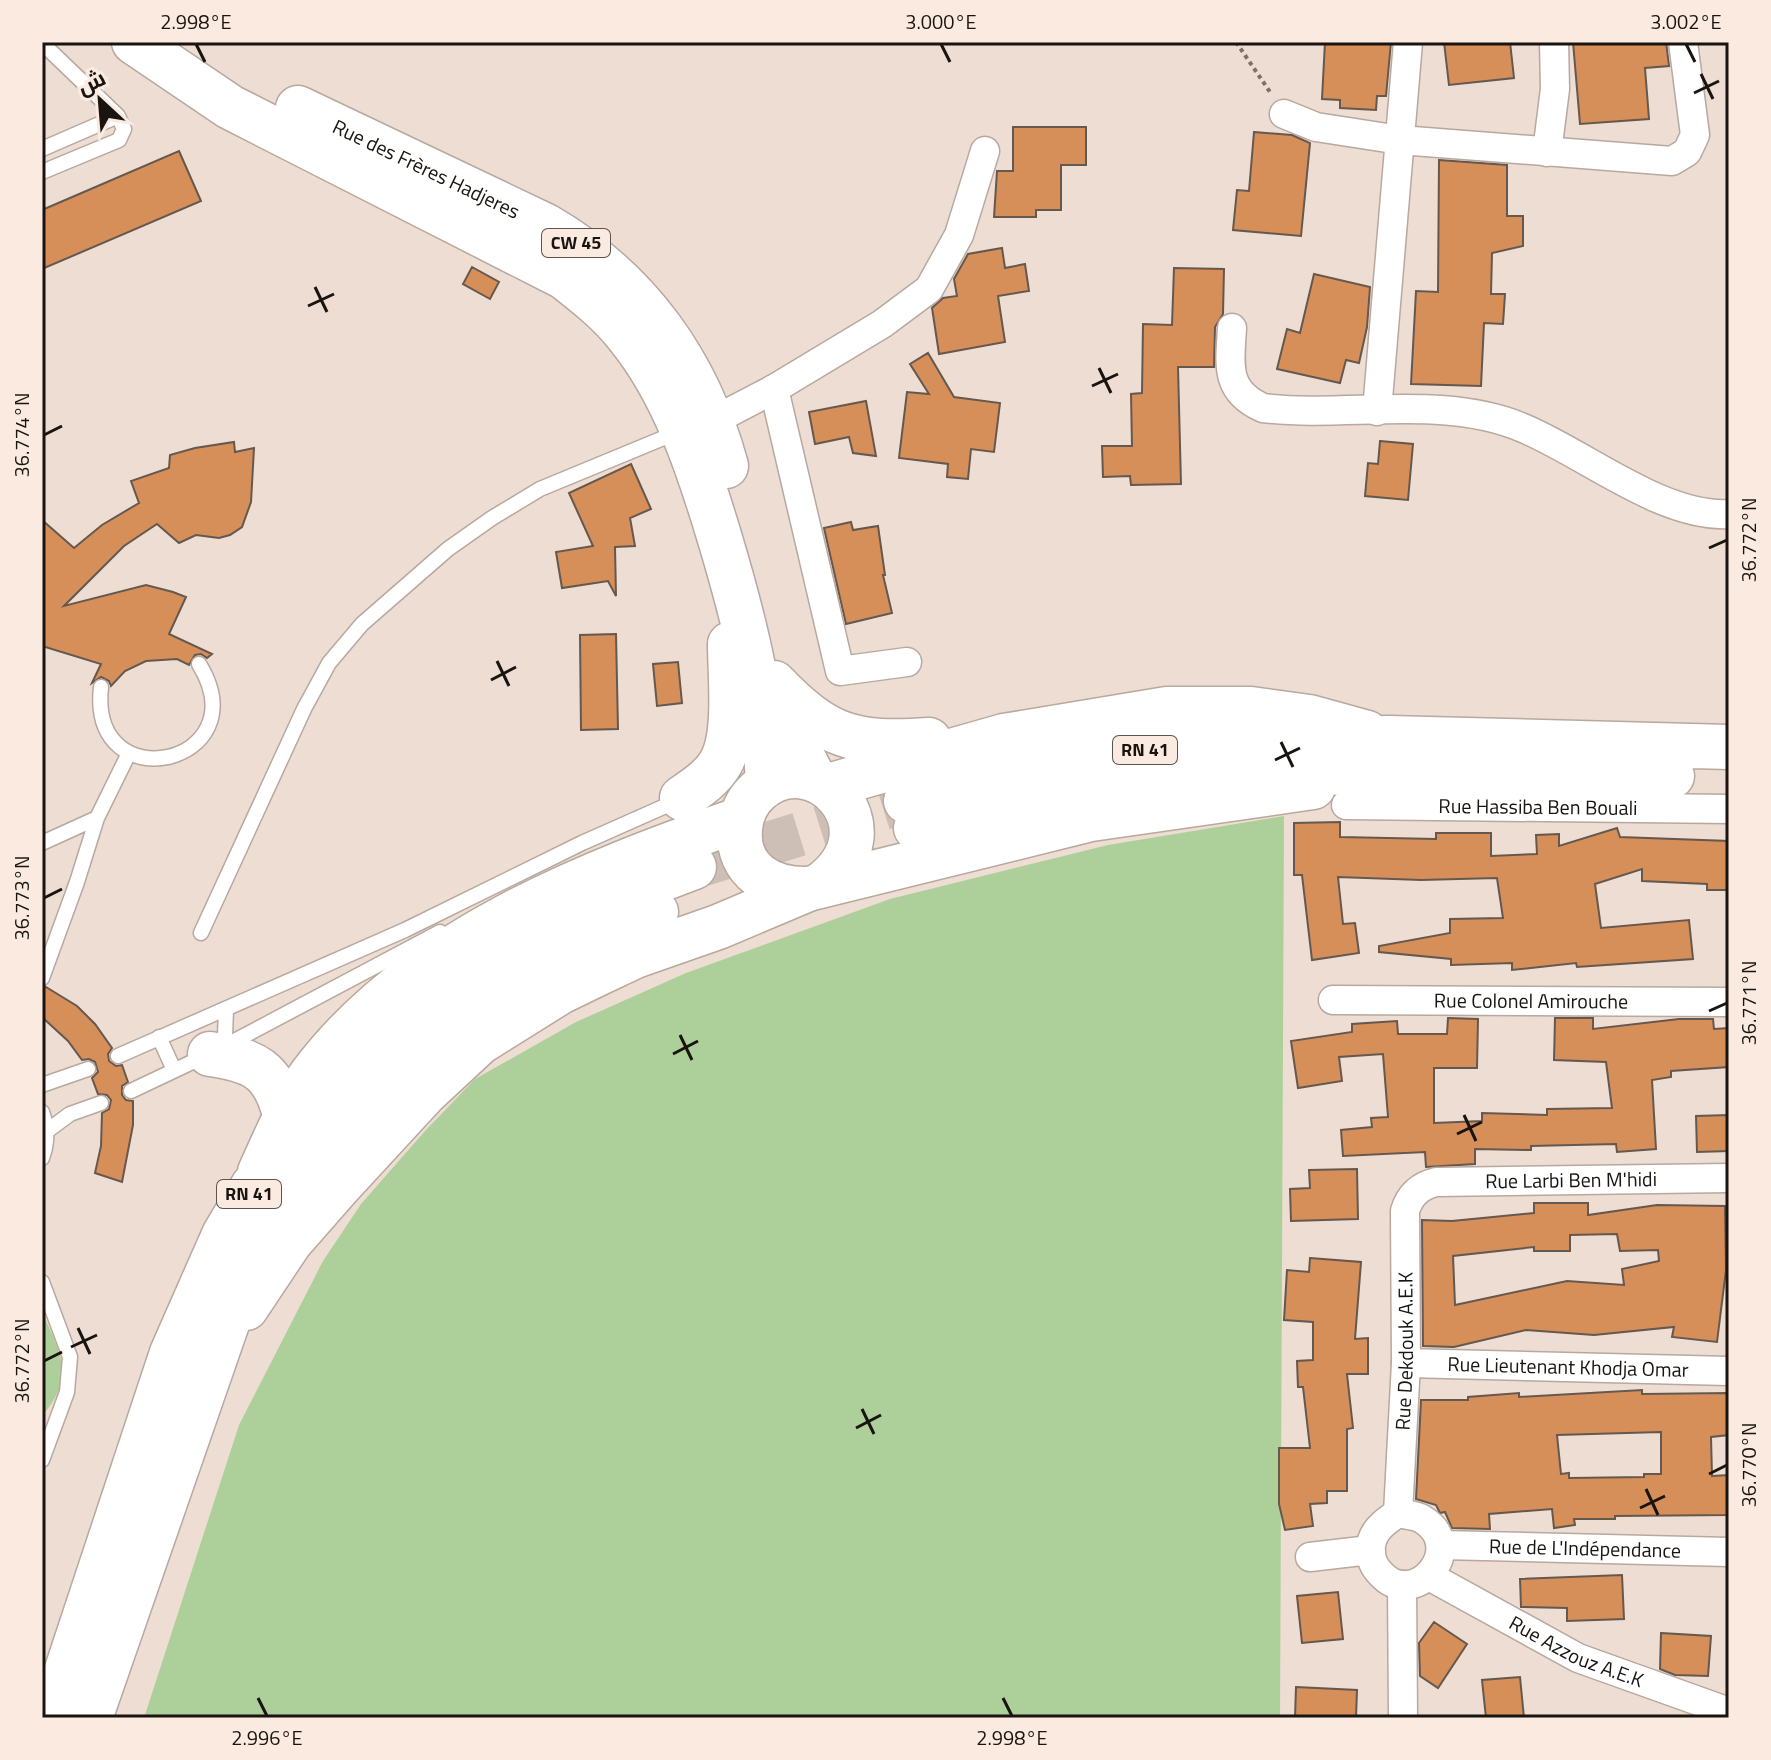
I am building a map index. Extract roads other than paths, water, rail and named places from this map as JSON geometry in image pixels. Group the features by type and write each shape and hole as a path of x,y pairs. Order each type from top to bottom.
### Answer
{"main road":[{"path":"134,42 230,107 564,277 595,301 627,335 696,426 707,494 760,695 737,796 739,838 744,857 755,873 770,884 789,890 815,886 1091,819 1208,800 1288,792 1384,756"},
{"name":"Rue des Frères Hadjeres","path":"181,42 290,104 546,226 577,244 635,295 660,326 686,369 696,426 731,487 757,633 770,679 789,730 821,782"},
{"path":"730,573 730,725 725,754 708,779 737,796"},
{"path":"770,679 813,718 846,737 869,742 892,742 1004,736"},
{"path":"821,782 1004,736 1167,709 1251,709 1309,717 1384,756"},
{"name":"RN 41","path":"911,815 1160,780 1269,772 1384,756 1729,747"},
{"name":"RN 41","path":"1384,756 1729,777"},
{"path":"215,1353 290,1242 424,1094 480,1042 560,992 622,962 718,927 815,886 836,873 846,860 852,844 853,828 840,797 821,782 798,776 783,778 737,796 663,847 587,877 444,954 400,984 343,1037 310,1076 285,1115 253,1186"},
{"name":"RN 41","path":"51,1718 172,1353 224,1235 253,1186 359,1065 441,996 489,963 559,922 613,898 700,880 511,986 424,1050 343,1130 277,1218 254,1254 215,1353 90,1718"},
{"path":"210,1056 256,1065 267,1074 285,1115"}],"street":[{"path":"1377,411 1408,42"},
{"path":"1547,152 1555,89 1554,42"},
{"path":"1284,114 1316,127 1400,140 1672,161 1687,152 1695,135 1683,42"},
{"path":"696,426 774,389 882,324 929,289 959,235 985,151"},
{"path":"1232,328 1231,373 1234,385 1251,403 1275,409 1460,412 1503,420 1684,509 1729,514"},
{"path":"774,389 840,671 907,662"},
{"name":"Rue Hassiba Ben Bouali","path":"1346,805 1729,809"},
{"name":"Rue Colonel Amirouche","path":"1333,1000 1729,1002"},
{"name":"Rue Larbi Ben M'hidi","path":"1416,1191 1436,1182 1729,1178"},
{"name":"Rue Dekdouk A.E.K","path":"1398,1513 1406,1363 1405,1211 1416,1191"},
{"name":"Rue Lieutenant Khodja Omar","path":"1406,1363 1729,1371"},
{"path":"1398,1513 1420,1518 1434,1529 1441,1545 1439,1562 1429,1576 1416,1583 1402,1585 1386,1579 1375,1567 1370,1550 1380,1526 1398,1513"},
{"name":"Rue de L'Indépendance","path":"1441,1545 1729,1552"},
{"path":"1310,1557 1370,1550"},
{"name":"Rue Azzouz A.E.K","path":"1429,1576 1578,1658 1729,1712"},
{"path":"1402,1585 1403,1718"}],"lane":[{"path":"42,43 118,116 124,129 119,140 42,172"},
{"path":"42,149 118,116"},
{"path":"201,933 304,709 329,663 362,624 448,549 540,489 696,426"},
{"path":"101,687 99,706 103,725 114,741 129,753 148,759 168,759 186,751 201,738 211,720 213,700 209,681 199,664"},
{"path":"42,978 97,818 129,753"},
{"path":"648,837 737,796"},
{"path":"118,1056 417,924 582,843 737,796"},
{"path":"42,843 97,818"},
{"path":"524,888 551,875"},
{"path":"131,1091 210,1056 449,927"},
{"path":"210,1056 224,1027 226,1009"},
{"path":"159,1037 210,1056"},
{"path":"42,1085 88,1069"},
{"path":"47,1131 70,1114 101,1103"},
{"path":"42,1112 47,1131 42,1158"},
{"path":"42,1282 70,1357 67,1392 42,1460"}],"tunnel":[{"path":"694,867 906,801"}]}
